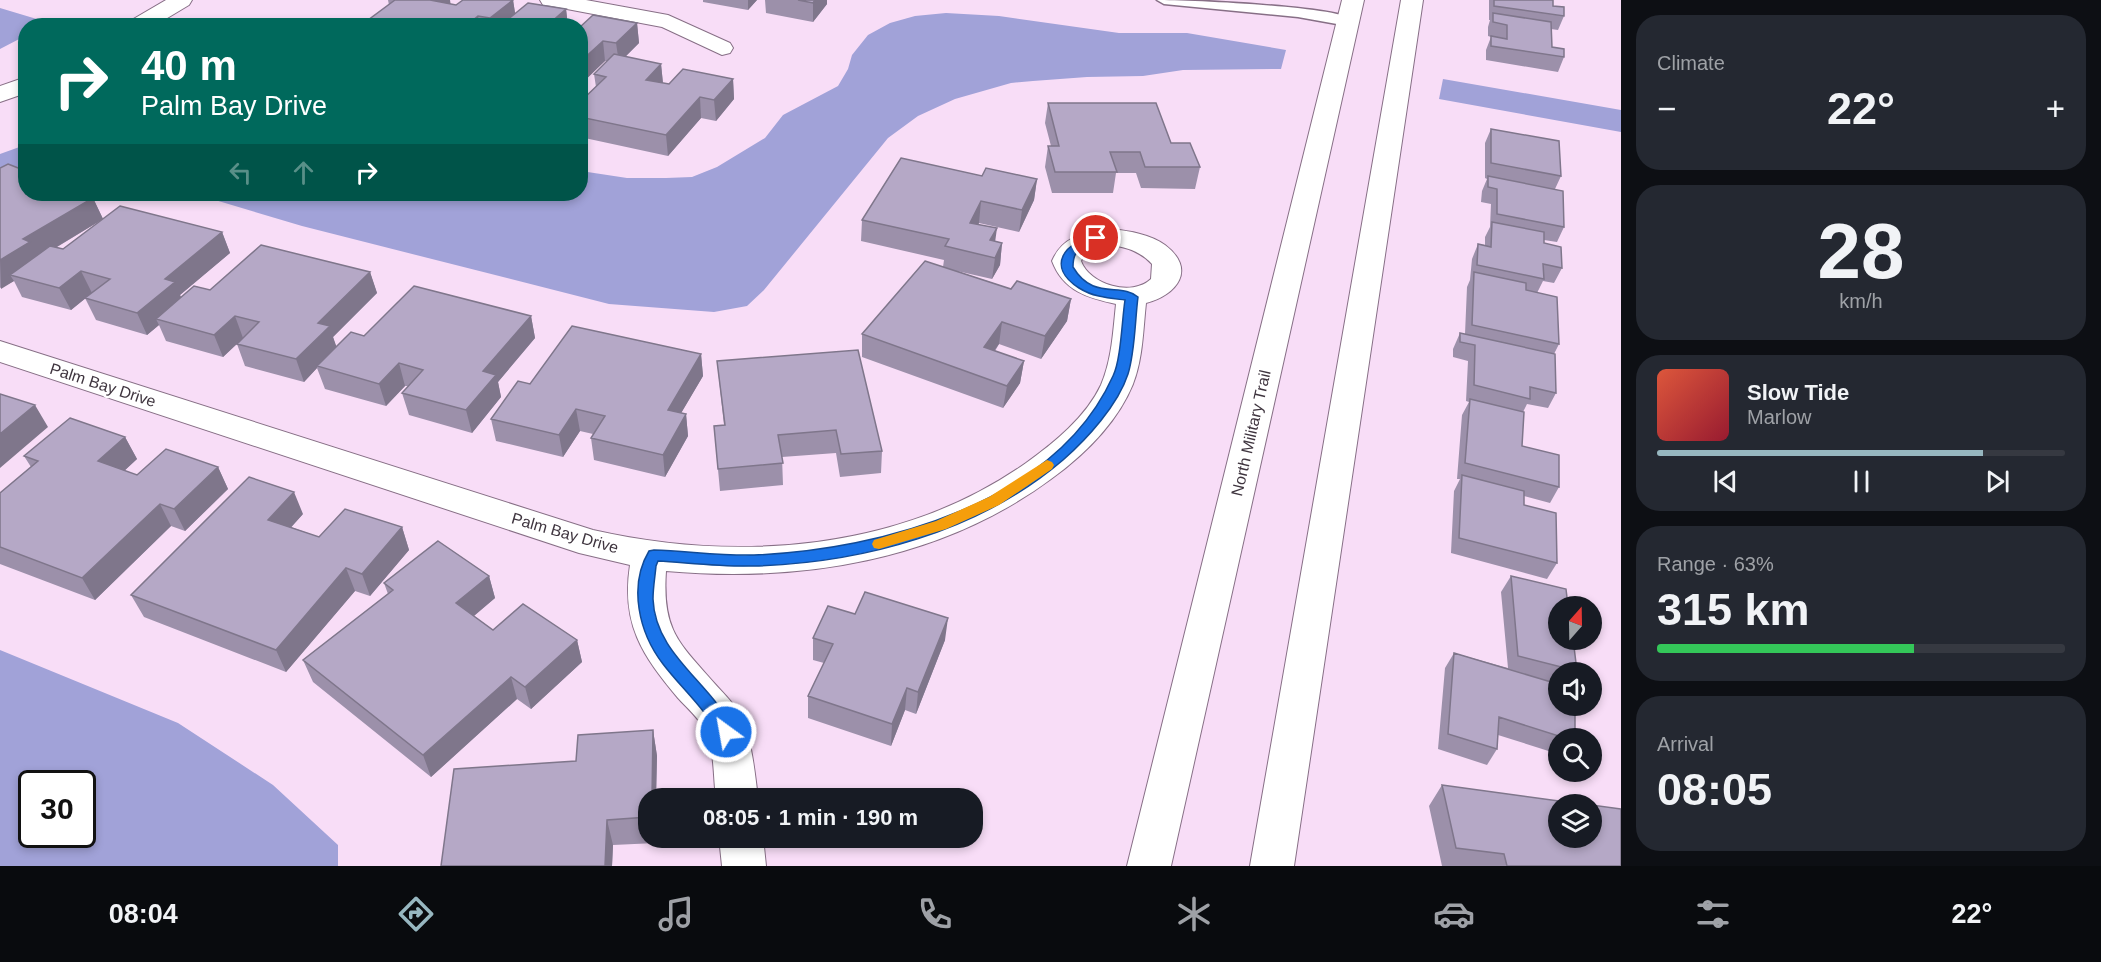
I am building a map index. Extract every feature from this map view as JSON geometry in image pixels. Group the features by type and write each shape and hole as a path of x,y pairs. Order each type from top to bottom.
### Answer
{"main road":[{"path":"151,18 181,0"},
{"path":"551,0 668,22 722,48"},
{"path":"1272,866 1412,0"},
{"name":"North Military Trail","path":"1149,866 1350,11"},
{"path":"0,95 18,87"},
{"name":"Palm Bay Drive","path":"0,351 592,543 654,555 753,561 819,555 892,540 941,525 994,501 1038,473 1075,442 1102,408 1121,374 1132,297"},
{"path":"654,555 648,566 645,601 655,636 668,658 721,720 731,745 736,788"},
{"path":"742,848 744,866"}],"lane":[{"path":"1164,0 1298,13 1350,11"}],"water":[{"path":"0,8 33,18 18,18 18,40 0,49"},
{"path":"946,13 999,16 1119,33 1187,33 1286,50 1281,69 1183,70 1143,76 1087,77 1011,83 955,99 918,116 888,138 764,290 747,306 714,312 609,304 302,226 218,201 588,201 588,172 627,178 692,177 717,167 765,138 783,115 838,86 848,69 852,55 868,35 890,23 915,16"},
{"path":"1443,79 1621,110 1621,132 1439,99"},
{"path":"18,148 18,181 0,187 0,154"},
{"path":"0,650 178,723 273,785 338,845 338,866 0,866"}],"building":[{"path":"395,0 430,0 456,5 463,0 513,0 490,18 478,16 476,18 371,18"},
{"path":"798,0 815,0 813,3"},
{"path":"1494,0 1553,0 1553,6 1564,7 1564,16 1494,6"},
{"path":"528,3 566,9 556,18 510,18"},
{"path":"1493,13 1551,22 1552,47 1564,49 1564,57 1491,46 1491,36 1507,39 1507,25 1493,22"},
{"path":"593,15 637,23 616,43 603,41 588,55 588,20"},
{"path":"614,54 661,64 646,80 669,84 683,69 733,79 714,100 700,97 666,135 588,119 588,94 606,77 594,74"},
{"path":"1048,103 1156,103 1171,143 1190,143 1200,167 1145,167 1140,152 1110,152 1117,172 1055,172 1048,146 1059,146"},
{"path":"1491,129 1559,141 1561,176 1491,163"},
{"path":"901,158 982,176 986,168 1037,179 1022,210 981,201 970,223 997,228 990,240 1002,243 995,258 945,246 949,239 862,220"},
{"path":"8,164 18,168 18,201 88,201 23,239 30,242 0,260 0,168"},
{"path":"1488,176 1563,191 1564,227 1497,214 1497,189 1488,187"},
{"path":"120,206 222,232 165,279 175,282 137,313 85,298 110,279 81,271 59,288 10,275 50,246 63,249"},
{"path":"1492,222 1544,232 1544,243 1561,247 1562,268 1543,264 1544,279 1477,265 1478,244 1491,247"},
{"path":"261,245 370,272 318,323 330,326 296,359 237,344 259,322 235,316 214,335 156,319 194,286 210,290"},
{"path":"925,261 1011,289 1017,281 1071,299 1045,336 1002,322 984,347 1024,361 1007,386 862,334"},
{"path":"1474,272 1526,283 1526,290 1557,297 1559,344 1472,325"},
{"path":"414,286 531,316 483,371 496,375 466,410 402,393 423,370 399,363 379,384 317,366 351,332 364,336"},
{"path":"572,326 701,354 668,410 686,414 663,455 591,438 605,416 576,409 559,435 491,419 518,381 530,384"},
{"path":"1460,333 1555,354 1556,393 1530,387 1530,399 1474,385 1475,345 1460,342"},
{"path":"858,350 882,451 841,454 836,430 778,435 783,463 718,469 714,426 725,425 717,361"},
{"path":"0,394 35,405 0,434"},
{"path":"1470,399 1524,412 1522,446 1559,455 1559,487 1465,463"},
{"path":"70,418 125,437 98,461 137,475 166,449 218,467 174,509 160,504 82,578 0,547 0,493 38,461 24,456"},
{"path":"1462,475 1524,491 1524,505 1556,513 1557,563 1459,538"},
{"path":"249,477 294,492 268,520 319,537 345,509 402,527 362,574 346,568 276,650 131,595"},
{"path":"438,541 489,576 456,603 493,630 523,604 577,640 525,687 511,677 423,755 303,660 393,590 384,583"},
{"path":"1511,576 1566,589 1567,596 1548,596 1548,650 1574,650 1576,662 1548,664 1518,656"},
{"path":"865,592 948,618 918,692 907,688 892,724 808,696 833,644 813,638 828,606 855,614"},
{"path":"1454,653 1548,681 1548,716 1575,716 1575,728 1548,728 1548,733 1499,717 1497,749 1448,734"},
{"path":"653,730 652,788 638,788 638,818 607,820 605,866 441,866 454,769 576,761 578,735"},
{"path":"1442,785 1548,799 1548,848 1602,848 1602,806 1621,809 1621,866 1507,866 1504,854 1456,848"}],"slow traffic":[{"path":"879,544 941,525 994,501 1047,465"}],"route":[{"path":"726,732 721,720 668,658 655,636 645,601 648,566 654,555 753,561 819,555 882,543 941,525 994,501 1038,473 1075,442 1102,408 1121,374 1132,297 1115,296 1083,286 1073,277 1067,267 1067,257 1073,249 1082,242 1096,238"}]}
